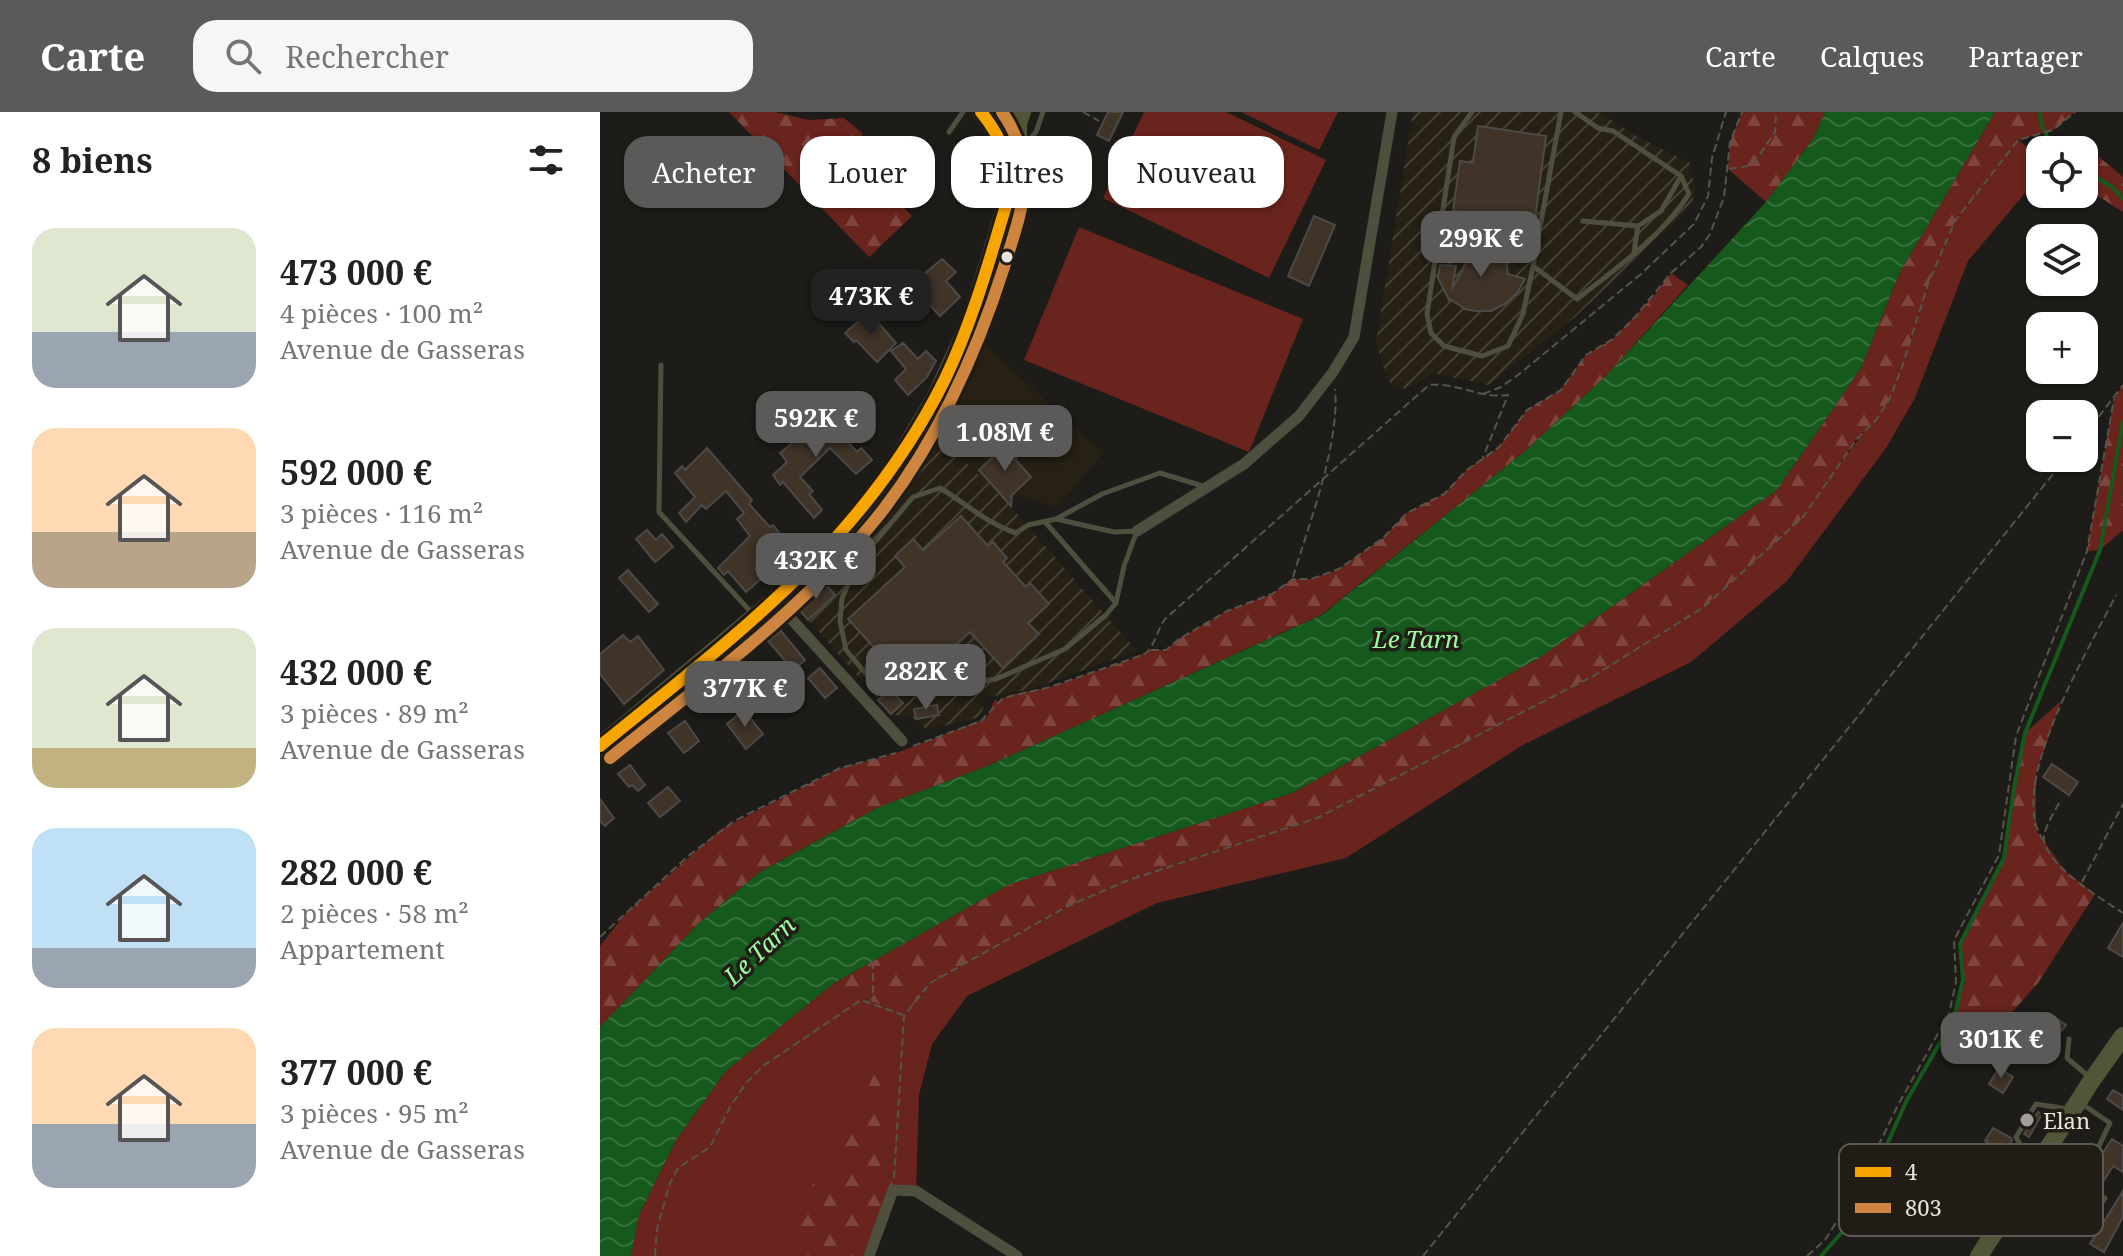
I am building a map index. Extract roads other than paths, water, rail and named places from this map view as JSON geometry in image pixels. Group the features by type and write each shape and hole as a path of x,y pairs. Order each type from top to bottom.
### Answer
{"main road":[{"path":"981,112 999,136"},
{"path":"1018,136 1022,112"},
{"path":"600,746 775,601 846,529 895,465 935,398 970,322 1004,208"},
{"path":"2051,1144 2123,1036"},
{"path":"1979,1256 1992,1236"}],"street":[{"path":"1137,531 1244,464 1299,416 1333,372 1354,337 1392,112"},
{"path":"775,601 902,741"},
{"path":"869,1256 893,1190 916,1191 1017,1256"}],"lane":[{"path":"949,132 963,112"},
{"path":"1033,136 1043,112"},
{"path":"1472,112 1454,137 1427,314 1431,333 1444,346 1482,356 1508,346 1523,314 1561,112"},
{"path":"1533,266 1577,299 1633,255 1678,211 1689,194 1681,176 1613,131 1598,128 1575,112"},
{"path":"1583,221 1638,226 1661,211 1681,176"},
{"path":"1633,255 1638,226"},
{"path":"661,365 659,512 756,617"},
{"path":"1056,519 1114,532 1137,531 1124,566 1116,603 1065,649 996,679 928,689 896,683 879,689 846,650 840,621 842,598 859,561 913,497 940,488 974,508 997,527 1016,533 1028,525 1056,519 1102,494 1160,473 1207,487"},
{"path":"1046,523 1116,603"},
{"path":"2069,1039 2067,1058 2092,1080"},
{"path":"2020,1144 2016,1137 2036,1104 2075,1105 2110,1123 2100,1144"}],"water":[{"name":"Le Tarn","path":"1825,112 1995,112 1900,272 1861,368 1777,490 1539,658 1292,793 1008,885 834,983 726,1071 676,1140 639,1215 631,1256 600,1256 600,1027 699,923 760,872 877,808 990,765 1322,615 1525,451 1606,376 1766,202 1813,139"}],"waterway":[{"path":"2040,112 2047,136"},
{"path":"2098,178 2123,199"},
{"path":"1887,1144 1906,1102 1954,1018 1963,980 1960,944 2004,858 2025,733 2100,550 2123,422"},
{"path":"1821,1256 1839,1236"}],"place":[{"name":"Elan","path":"2027,1120"}]}
